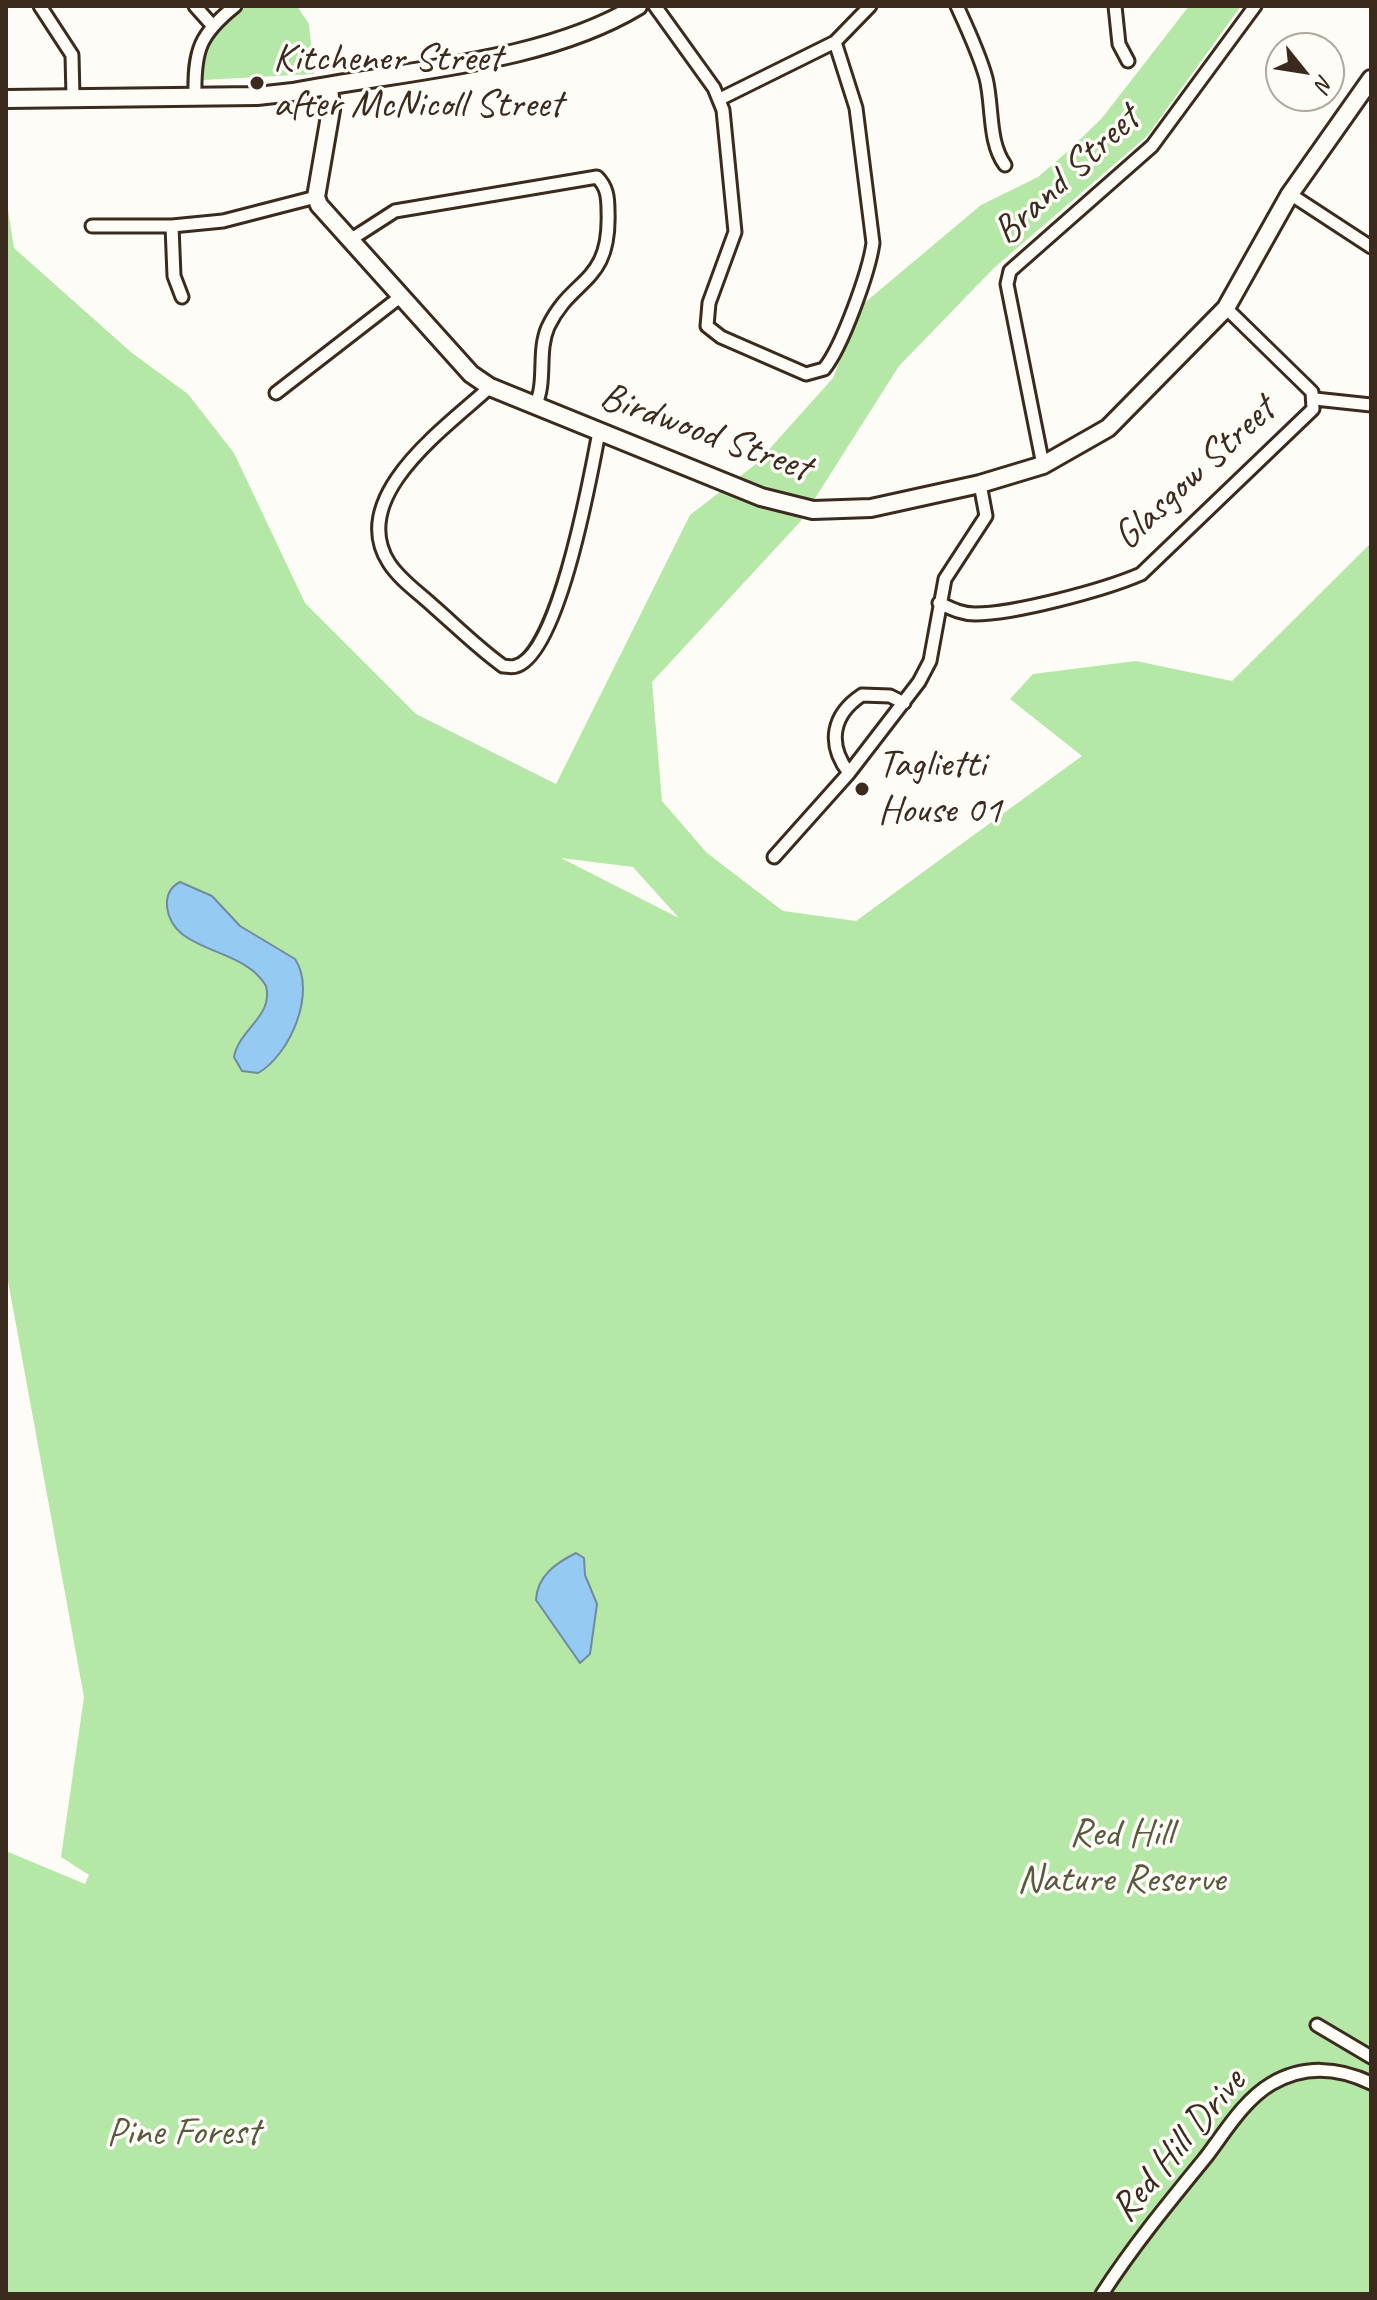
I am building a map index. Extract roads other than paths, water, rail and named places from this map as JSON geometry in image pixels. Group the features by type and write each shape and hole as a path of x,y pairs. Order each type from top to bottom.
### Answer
{"street":[{"path":"40,6 72,55 73,97"},
{"path":"195,6 212,25"},
{"path":"195,95 198,48 212,25 235,6"},
{"path":"6,99 257,96 329,86 531,50 581,35 638,6"},
{"path":"655,6 720,99 736,207 735,232 709,303 707,326 721,337 806,374 817,373 827,366 870,264 873,243 856,108 835,42"},
{"path":"720,99 835,42 870,6"},
{"path":"957,6 983,67 993,110 995,142 1005,165"},
{"path":"1115,6 1119,44 1128,61"},
{"name":"Brand Street","path":"1043,465 1007,284 1010,271 1152,146 1255,6"},
{"path":"92,226 172,226 223,221 316,197 331,110 329,86"},
{"name":"Birdwood Street","path":"316,197 400,297 471,374 490,387 753,494 813,510 842,511 980,484 1043,465 1108,428 1226,308 1290,194 1369,86"},
{"path":"350,240 395,211 597,177 606,187 608,199 603,257 595,272 557,313 547,329 535,406"},
{"path":"1290,194 1371,247"},
{"path":"172,226 174,276 182,297"},
{"path":"276,393 400,297"},
{"name":"Glasgow Street","path":"939,603 959,612 993,612 1115,585 1141,574 1313,409 1315,399 1226,308"},
{"path":"490,387 405,467 382,505 378,525 380,544 399,576 503,666 516,666 527,658 559,598 580,526 599,432"},
{"path":"1315,399 1371,405"},
{"path":"774,857 849,773 904,703 930,661 945,579 986,516 980,484"},
{"path":"849,773 836,747 835,729 839,715 862,695 890,696 904,703"},
{"path":"1317,2025 1371,2057"},
{"name":"Red Hill Drive","path":"1102,2294 1169,2203 1260,2092 1282,2079 1315,2070 1347,2072 1371,2083"}],"water":[{"path":"180,882 212,896 240,926 295,959 301,973 303,988 297,1022 280,1052 258,1073 242,1071 234,1057 242,1038 265,1006 266,986 249,968 192,941 176,929 169,915 167,900 173,887"},
{"path":"576,1553 584,1558 585,1575 597,1604 590,1654 580,1663 536,1600 540,1584 549,1571"}],"place":[{"name":"Kitchener Street after McNicoll Street","path":"257,83"},
{"name":"Taglietti House 01","path":"862,789"}],"park label":[{"name":"Red Hill Nature Reserve","path":"1121,1858"},
{"name":"Pine Forest","path":"183,2134"}]}
